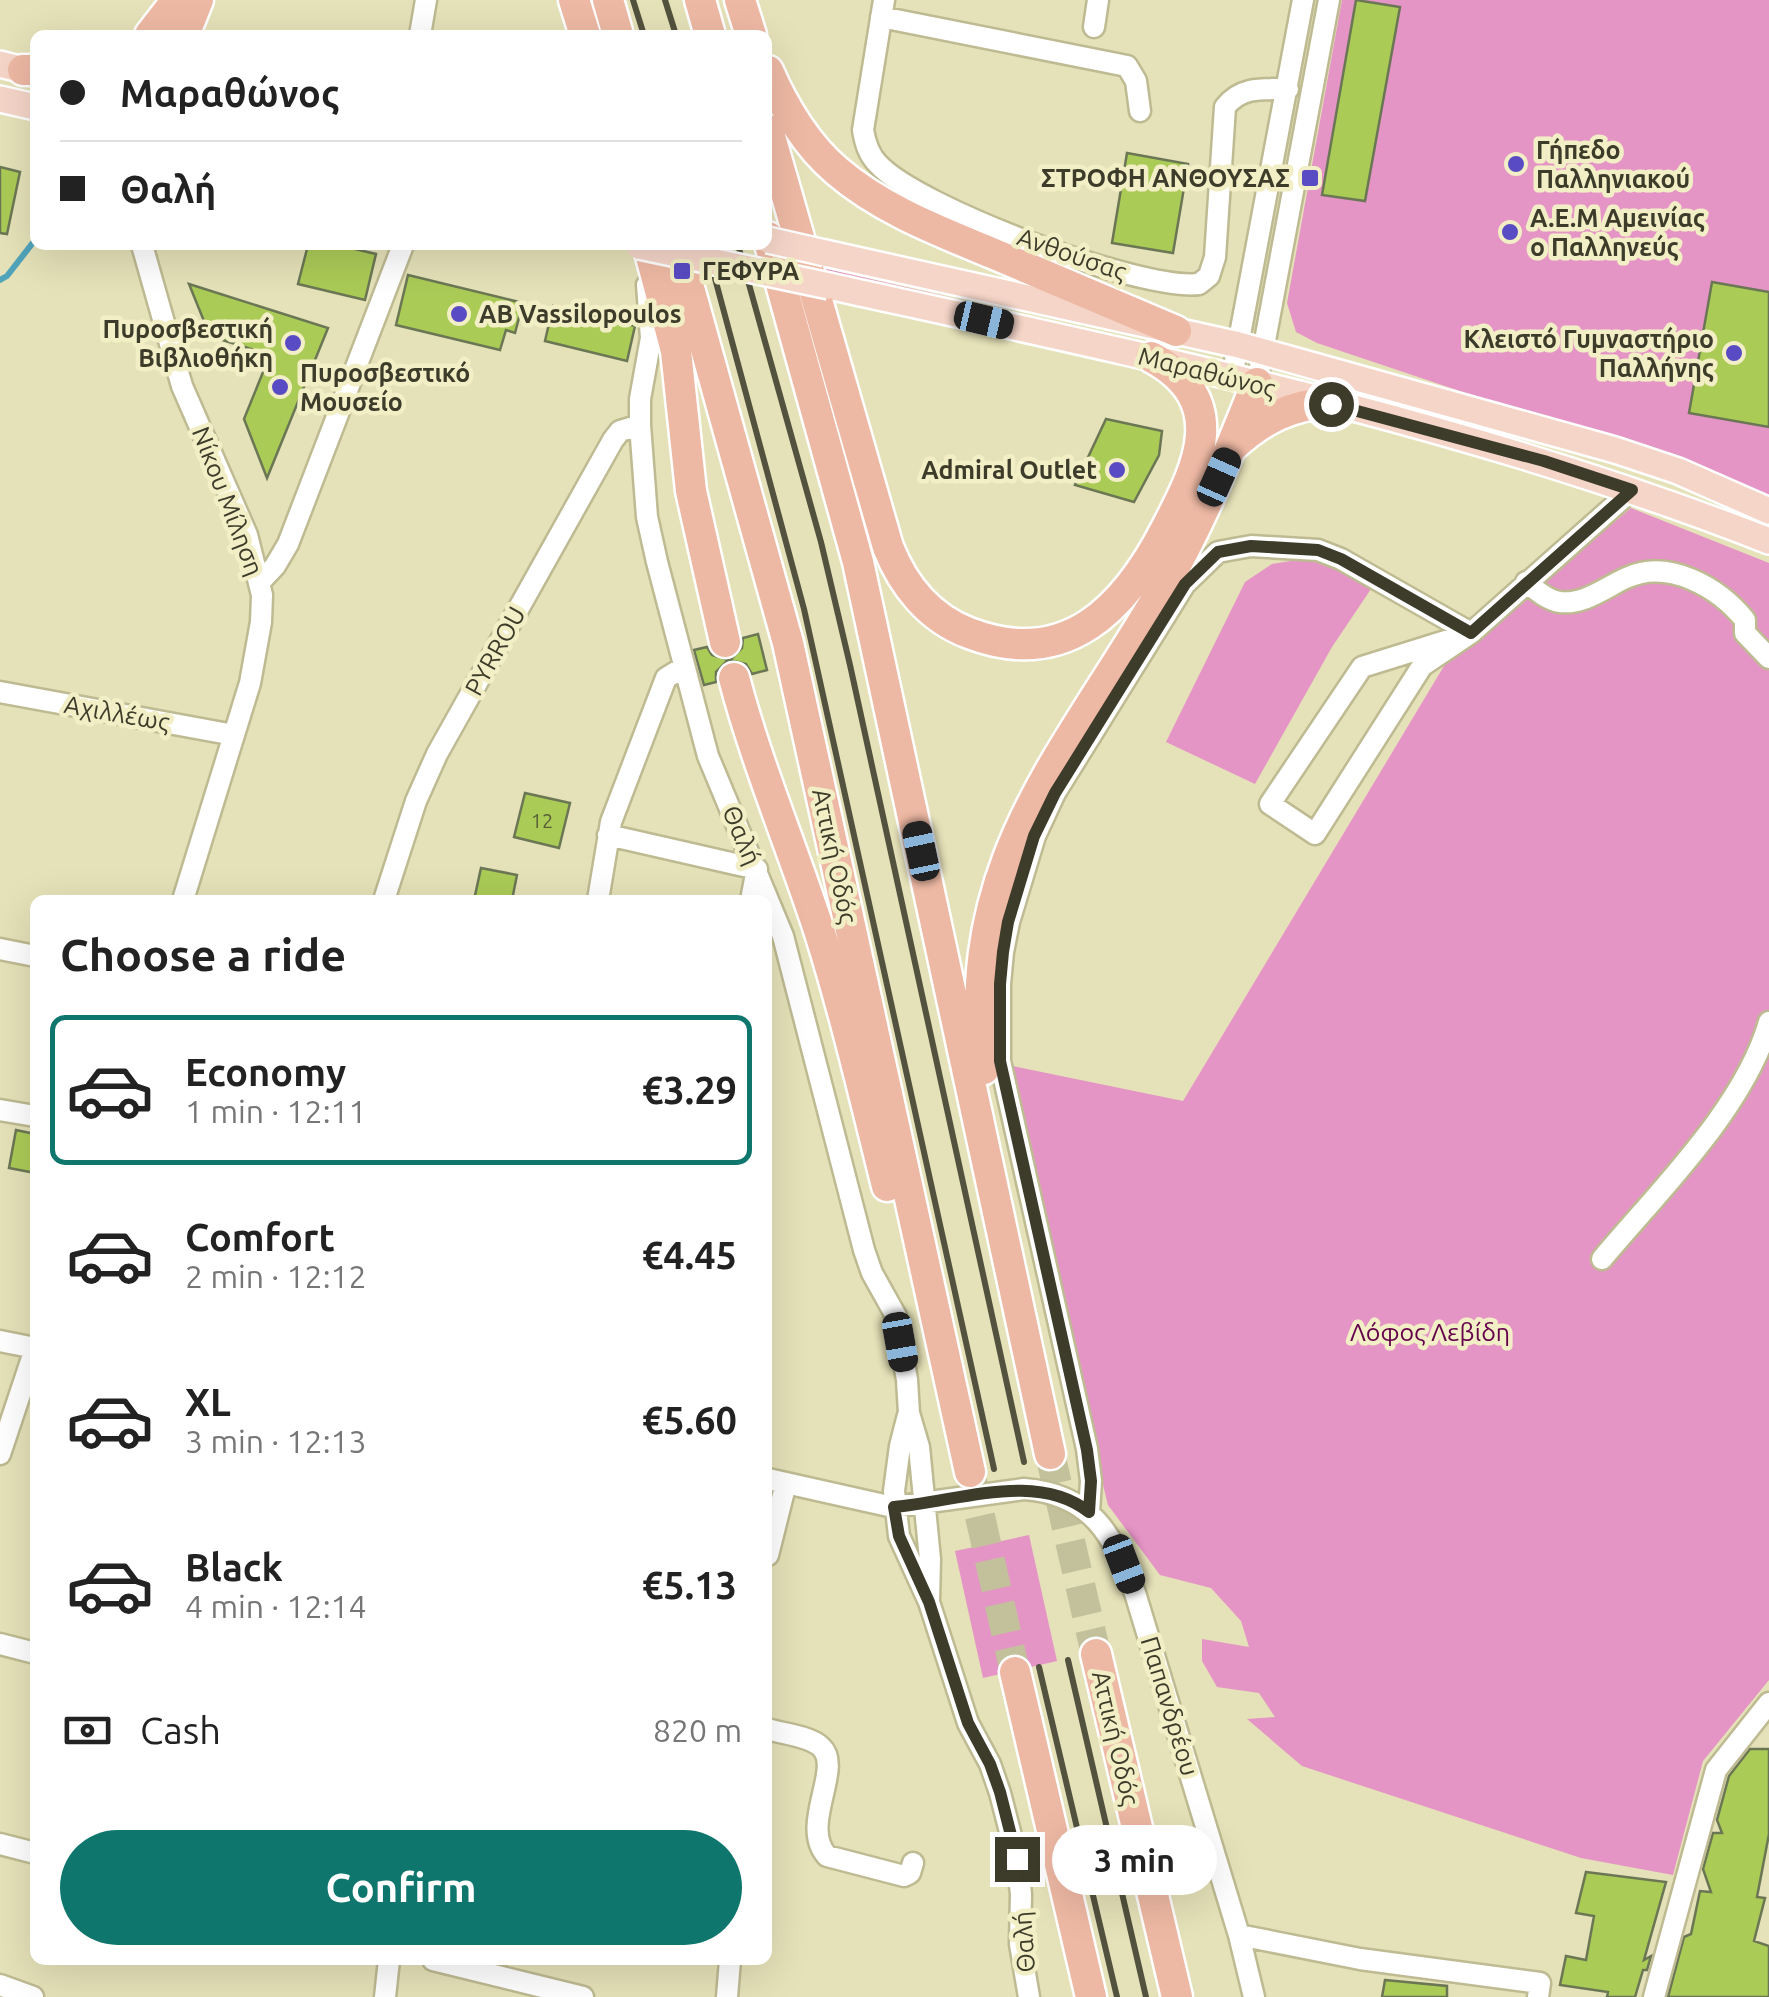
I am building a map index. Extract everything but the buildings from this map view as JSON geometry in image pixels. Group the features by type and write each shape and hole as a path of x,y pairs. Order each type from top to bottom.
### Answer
{"highway":[{"path":"574,0 583,30"},
{"path":"608,0 617,30"},
{"path":"700,0 709,30"},
{"path":"727,0 736,30"},
{"path":"740,0 750,30"},
{"path":"159,30 182,17"},
{"path":"772,82 807,138 833,168 858,188 941,232 1176,331"},
{"path":"772,144 888,547 907,586 950,624 993,640 1040,642 1091,624 1132,587 1150,562 1190,484 1202,444 1196,406 1185,385 1167,366 1151,357"},
{"path":"649,250 676,351 691,491 725,642"},
{"name":"Αττική Οδός","path":"677,250 788,643 970,1472 921,1324 834,982 763,778 734,678"},
{"path":"771,250 858,562 1050,1454"},
{"path":"1015,1295 980,1034 980,975 993,896 1028,808 1165,585 1232,447 1244,380"},
{"path":"1232,447 1276,415 1307,405 1331,404"},
{"name":"Αττική Οδός","path":"1096,1654 1177,1997"},
{"path":"1015,1672 1091,1997"}],"main road":[{"path":"0,99 30,106"},
{"name":"Μαραθώνος","path":"772,239 1265,352 1615,450 1769,510"},
{"name":"Μαραθώνος","path":"655,250 1244,380 1544,461 1769,541"}],"street":[{"path":"421,30 426,0"},
{"path":"1094,27 1098,0"},
{"path":"1244,380 1238,345 1303,0"},
{"path":"1244,380 1265,352 1329,0"},
{"path":"882,9 1127,66 1136,81 1140,110"},
{"name":"Ανθούσας","path":"882,9 863,130 865,144 878,164 930,198 979,221 1102,266 1168,284 1199,284 1209,276 1215,257 1225,107 1240,93 1288,89"},
{"name":"Νίκου Μίληση","path":"146,250 150,278 182,386 247,535 260,582 262,607 256,658 185,895"},
{"path":"260,582 288,544 401,250"},
{"name":"Θαλή","path":"637,250 650,298 651,338 640,398 647,517 708,756 767,895"},
{"name":"PYRROU","path":"386,895 416,802 438,754 613,440 620,431 640,425"},
{"path":"1471,633 1362,667 1270,804 1314,834 1422,666 1471,633 1632,490"},
{"path":"772,1522 777,1481 894,1507 1024,1490 1057,1493 1089,1512 1087,1450 1000,1061 1003,952 1034,836 1055,793 1185,584 1218,552 1251,546 1318,550 1341,559 1471,633"},
{"path":"1526,582 1556,602 1566,602 1636,575 1680,576 1710,586 1735,608 1746,620 1746,633 1769,658"},
{"path":"599,895 608,835 666,678 684,666"},
{"name":"Αχιλλέως","path":"0,692 234,735"},
{"path":"608,835 757,869 753,895"},
{"name":"Θαλή","path":"772,908 783,936 864,1250 896,1316 907,1380 908,1413 900,1446 894,1507 909,1562 929,1602 968,1723 1000,1792 1017,1859 1020,1944 1029,1997"},
{"path":"0,949 30,955"},
{"path":"1602,1259 1709,1133 1762,1046 1769,1022"},
{"path":"0,1110 30,1115"},
{"path":"0,1341 30,1348"},
{"path":"0,1454 30,1364"},
{"name":"Θαλή","path":"908,1413 919,1447 930,1560 929,1602"},
{"name":"Παπανδρέου","path":"1089,1512 1124,1564 1136,1593 1254,1997"},
{"path":"0,1644 30,1652"},
{"path":"1654,1997 1716,1770 1769,1704"},
{"path":"772,1730 818,1744 826,1752 828,1764 816,1829 826,1856 904,1876 910,1873 913,1863"},
{"path":"1747,1731 1769,1736"},
{"path":"0,1844 30,1852"},
{"path":"1239,1935 1360,1959 1540,1982 1538,1997"},
{"path":"385,1997 388,1965"},
{"path":"453,1965 583,1997"},
{"path":"726,1997 729,1965"},
{"path":"0,1984 33,1997"}],"green space":[{"path":"1342,0 1769,0 1769,495 1317,343 1296,332 1287,303"},
{"path":"823,268 1035,317 825,277"},
{"name":"Λόφος Λεβίδη","path":"1631,508 1769,563 1769,1680 1703,1761 1673,1875 1581,1858 1302,1766 1247,1719 1275,1717 1259,1693 1217,1687 1202,1661 1202,1639 1249,1647 1241,1621 1211,1588 1160,1575 1108,1505 1047,1259 1008,1065 1183,1101 1453,651 1477,638"},
{"path":"1303,559 1335,567 1371,589 1332,647 1255,784 1166,742 1245,582 1272,564"},
{"path":"1029,1535 1057,1661 983,1678 955,1551"}],"waterway":[{"path":"0,280 30,246"}],"tunnel":[{"path":"1050,1454 1096,1654"},
{"path":"970,1472 1015,1672"}],"railway":[{"path":"633,0 642,30"},
{"path":"665,0 674,30"},
{"path":"707,250 804,609 994,1469"},
{"path":"739,250 821,542 850,665 1024,1462"},
{"path":"1068,1660 1146,1997"},
{"path":"1039,1667 1117,1997"}],"place":[{"name":"Γήπεδο Παλληνιακού","path":"1516,164"},
{"name":"ΣΤΡΟΦΗ ΑΝΘΟΥΣΑΣ","path":"1310,178"},
{"name":"Α.Ε.Μ Αμεινίας ο Παλληνεύς","path":"1510,232"},
{"name":"ΓΕΦΥΡΑ","path":"682,271"},
{"name":"AB Vassilopoulos","path":"459,314"},
{"name":"Πυροσβεστική Βιβλιοθήκη","path":"293,343"},
{"name":"Κλειστό Γυμναστήριο Παλλήνης","path":"1734,353"},
{"name":"Πυροσβεστικό Μουσείο","path":"280,387"},
{"name":"Admiral Outlet","path":"1117,470"}],"route":[{"path":"1017,1859 1000,1792 968,1723 929,1602 899,1536 894,1507 1024,1490 1057,1493 1089,1512 1087,1450 1000,1061 1003,952 1034,836 1055,793 1185,584 1218,552 1251,546 1318,550 1341,559 1471,633 1632,490 1544,461 1331,404"}]}
